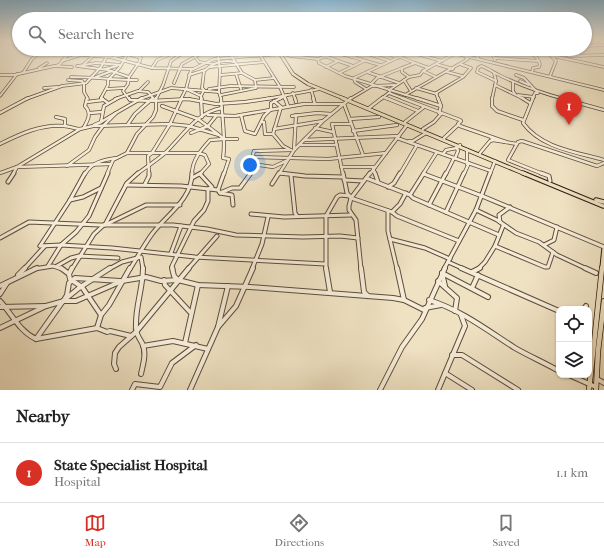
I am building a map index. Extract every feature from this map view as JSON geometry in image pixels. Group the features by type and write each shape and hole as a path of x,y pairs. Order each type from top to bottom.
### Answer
{"main road":[{"path":"284,58 293,74 303,82 604,205"},
{"path":"284,58 291,69 300,78 316,86 444,138 458,146 480,153 550,181 604,205"},
{"path":"589,390 604,248"},
{"path":"596,388 598,351 604,302"}],"street":[{"path":"23,73 33,58"},
{"path":"0,75 23,73 59,65 64,58"},
{"path":"62,61 70,58"},
{"path":"84,64 91,58"},
{"path":"96,63 107,58"},
{"path":"113,58 152,68 179,68 192,70"},
{"path":"68,80 82,80 117,70 124,58"},
{"path":"107,89 124,88 128,84 129,79 141,58"},
{"path":"152,68 157,60 161,58"},
{"path":"157,109 156,102 172,60 175,58"},
{"path":"196,58 199,62 214,64"},
{"path":"174,83 179,68 184,63 196,58"},
{"path":"145,184 149,176 148,156 152,153 170,124 182,100 192,70 205,62 217,58"},
{"path":"218,58 220,62 220,94 224,139 226,145 223,158 229,159 219,192"},
{"path":"232,58 242,73 255,80 274,78"},
{"path":"247,58 252,64"},
{"path":"262,58 280,87 288,106"},
{"path":"308,58 322,58"},
{"path":"330,58 353,66"},
{"path":"356,58 380,65"},
{"path":"382,58 390,61"},
{"path":"354,78 396,58"},
{"path":"402,58 429,68"},
{"path":"432,58 442,61"},
{"path":"219,192 232,188 240,188 251,172 253,164 251,160 254,150 293,150 331,114 348,100 366,89 372,86 395,85 409,77 420,75 423,71 447,58"},
{"path":"404,95 447,72 468,59 466,58"},
{"path":"479,58 604,90"},
{"path":"495,58 497,63"},
{"path":"498,58 539,61"},
{"path":"532,72 533,68 539,67 539,61 536,58"},
{"path":"550,76 556,62 554,58"},
{"path":"562,58 604,68"},
{"path":"318,59 319,63 339,73 390,91 441,106"},
{"path":"44,88 84,84 94,77 104,60"},
{"path":"190,75 205,70 220,62 227,60 234,62"},
{"path":"326,67 338,61"},
{"path":"339,73 364,61"},
{"path":"210,67 264,62"},
{"path":"35,70 47,63"},
{"path":"121,65 96,63 77,66 113,71 129,79"},
{"path":"371,84 376,79 415,63"},
{"path":"436,64 453,68"},
{"path":"437,94 437,92 463,76 471,67 460,64"},
{"path":"104,69 121,65"},
{"path":"54,66 72,67"},
{"path":"496,81 477,71 478,68 481,66 513,82 536,91 604,110"},
{"path":"402,68 402,72 409,77"},
{"path":"200,118 202,101 201,96 204,90 202,88 205,70"},
{"path":"103,100 102,97 107,89 108,80 113,71"},
{"path":"423,71 436,77"},
{"path":"367,72 383,76 399,83"},
{"path":"447,72 463,76"},
{"path":"221,75 242,73"},
{"path":"494,73 496,81 492,96 493,108 523,120"},
{"path":"0,96 17,74"},
{"path":"236,74 242,92"},
{"path":"532,86 520,81 516,75 524,78 532,86 536,91"},
{"path":"71,76 94,77 108,80 137,80"},
{"path":"354,78 355,82 366,89"},
{"path":"82,80 84,84 84,92 88,99 85,106 88,108 90,113 84,127"},
{"path":"255,80 256,88"},
{"path":"404,80 411,91"},
{"path":"103,126 101,122 102,112 108,103 140,90 148,82"},
{"path":"513,82 513,91 515,94"},
{"path":"369,108 395,85"},
{"path":"495,85 530,103"},
{"path":"0,113 22,100 60,86"},
{"path":"209,89 220,87 294,87"},
{"path":"124,88 123,91 130,100 150,102 182,100 202,101 209,104 222,106"},
{"path":"93,126 150,94 171,88 204,90 220,94 242,92 256,88"},
{"path":"416,88 437,94"},
{"path":"186,89 201,96"},
{"path":"274,101 291,93 320,89"},
{"path":"128,124 135,114 154,99 148,92 140,90"},
{"path":"311,90 315,104"},
{"path":"390,91 424,107 460,120 461,121 458,125 444,138"},
{"path":"536,91 522,123 525,127 544,141 604,162"},
{"path":"291,93 296,102"},
{"path":"423,130 434,122 440,113 441,106 437,94"},
{"path":"515,94 534,96"},
{"path":"241,114 245,131 255,134 264,116 271,109 270,104 279,96"},
{"path":"69,274 94,234 104,225 113,212 126,184 134,176 164,154 189,126 222,106 283,96"},
{"path":"383,97 418,111"},
{"path":"267,98 274,101 281,107"},
{"path":"87,102 103,100 108,103"},
{"path":"127,153 137,134 148,124 157,109 170,101"},
{"path":"208,115 222,116 241,114 288,106 344,104"},
{"path":"344,104 346,105 353,131 363,154"},
{"path":"162,106 176,112 200,118 224,139"},
{"path":"273,134 281,107"},
{"path":"368,296 364,292 363,288 356,220 349,213 348,208 351,197 398,137 406,123 424,107"},
{"path":"90,113 102,112"},
{"path":"67,166 89,150 103,126 116,113"},
{"path":"292,116 317,113 331,114"},
{"path":"191,133 208,126 216,116"},
{"path":"272,184 293,150 298,125 296,116"},
{"path":"56,117 65,119 65,126"},
{"path":"350,119 379,117"},
{"path":"274,129 323,121"},
{"path":"262,122 264,122 265,134 273,134"},
{"path":"8,182 17,168 84,127 128,124 170,124 189,126 218,135"},
{"path":"351,124 332,124 340,157 343,178 347,193 351,197"},
{"path":"353,131 397,125"},
{"path":"458,125 506,142"},
{"path":"0,144 33,129 65,126 80,129"},
{"path":"315,128 333,132"},
{"path":"388,187 394,184 415,144 426,133"},
{"path":"273,134 283,146 293,150"},
{"path":"488,136 493,140 517,144"},
{"path":"304,140 356,137 398,137 407,142 491,171"},
{"path":"97,328 101,315 109,305 122,281 152,234 180,205 192,178 192,169 198,153 210,140 237,139"},
{"path":"480,153 490,141 493,140"},
{"path":"550,181 549,176 508,160 518,142 522,141 597,166 604,162"},
{"path":"300,145 336,145"},
{"path":"429,205 441,180 458,151 458,146 446,150 443,154"},
{"path":"446,212 468,164 467,150"},
{"path":"410,195 437,152"},
{"path":"192,178 200,174 209,164 205,155 198,153 127,153 116,158 94,164 88,168 82,177 70,200 40,246 61,245 255,261 325,264"},
{"path":"252,157 328,159 363,154 386,153"},
{"path":"48,266 61,245 84,224 89,216 111,164 116,158"},
{"path":"253,164 273,167 288,159"},
{"path":"380,390 402,347 422,319 438,280 476,210 494,161"},
{"path":"0,173 17,168 111,164"},
{"path":"341,167 374,167"},
{"path":"374,167 378,182"},
{"path":"280,173 378,182 499,235"},
{"path":"178,280 174,276 172,266 194,221 204,210 208,201 208,189 212,187 200,174"},
{"path":"424,174 458,186 604,248"},
{"path":"291,175 295,213 297,216"},
{"path":"126,184 138,186 145,184 208,189 232,195 233,205"},
{"path":"394,184 397,190"},
{"path":"70,200 83,197 101,188"},
{"path":"404,300 388,231 390,212 400,204 406,194"},
{"path":"330,292 325,264 327,251 326,216 337,197 340,195 351,197 390,212 459,241"},
{"path":"104,225 146,205 180,205"},
{"path":"500,222 499,215 506,212 510,208"},
{"path":"476,210 500,222 516,233 532,239 544,245 553,252 596,273"},
{"path":"251,214 268,217 352,215"},
{"path":"218,327 236,306 248,280 264,236 268,217"},
{"path":"0,238 29,222 181,226 207,229 236,235 303,237 326,236 358,238"},
{"path":"172,253 181,226"},
{"path":"472,288 476,273 495,246 495,243 504,226"},
{"path":"544,245 554,240 557,228"},
{"path":"114,367 115,353 118,347 136,332 154,309 172,290 178,280 201,256 217,236"},
{"path":"390,239 418,248 425,248 449,260 460,269 476,273 523,296 556,310"},
{"path":"18,276 46,245"},
{"path":"495,246 545,267 548,267 553,252"},
{"path":"57,266 71,258 79,256 118,258"},
{"path":"64,301 93,278 130,258 141,257 143,266 142,289 136,318 136,332 143,346 144,356 141,374"},
{"path":"0,286 18,276 48,266 57,266 65,269 71,280 82,287 101,315"},
{"path":"442,273 445,286"},
{"path":"442,273 488,297"},
{"path":"36,339 64,301 67,295 69,283 75,278 122,281 142,278 178,280 198,285 330,292 404,300 425,309 442,304"},
{"path":"164,280 165,284 172,290 180,302 190,312"},
{"path":"248,280 250,282 250,287"},
{"path":"438,280 457,298 455,311"},
{"path":"0,328 46,306 64,301 76,301 122,281"},
{"path":"0,294 7,282"},
{"path":"185,343 190,312 194,306 198,285"},
{"path":"190,390 218,327 228,286"},
{"path":"429,300 442,304 461,315 472,319 516,348 556,369"},
{"path":"0,301 14,320 30,337 36,339 97,328 107,332 110,331 131,336"},
{"path":"0,307 46,306"},
{"path":"438,390 465,326 461,315"},
{"path":"143,346 164,341 185,343 208,349"},
{"path":"132,390 135,384 160,387 172,363 196,346"},
{"path":"452,354 456,353 462,355 518,390"},
{"path":"445,373 472,390"},
{"path":"576,378 589,383 596,388"},
{"path":"596,378 604,382"}],"place":[{"name":"State Specialist Hospital","path":"569,125"}]}
